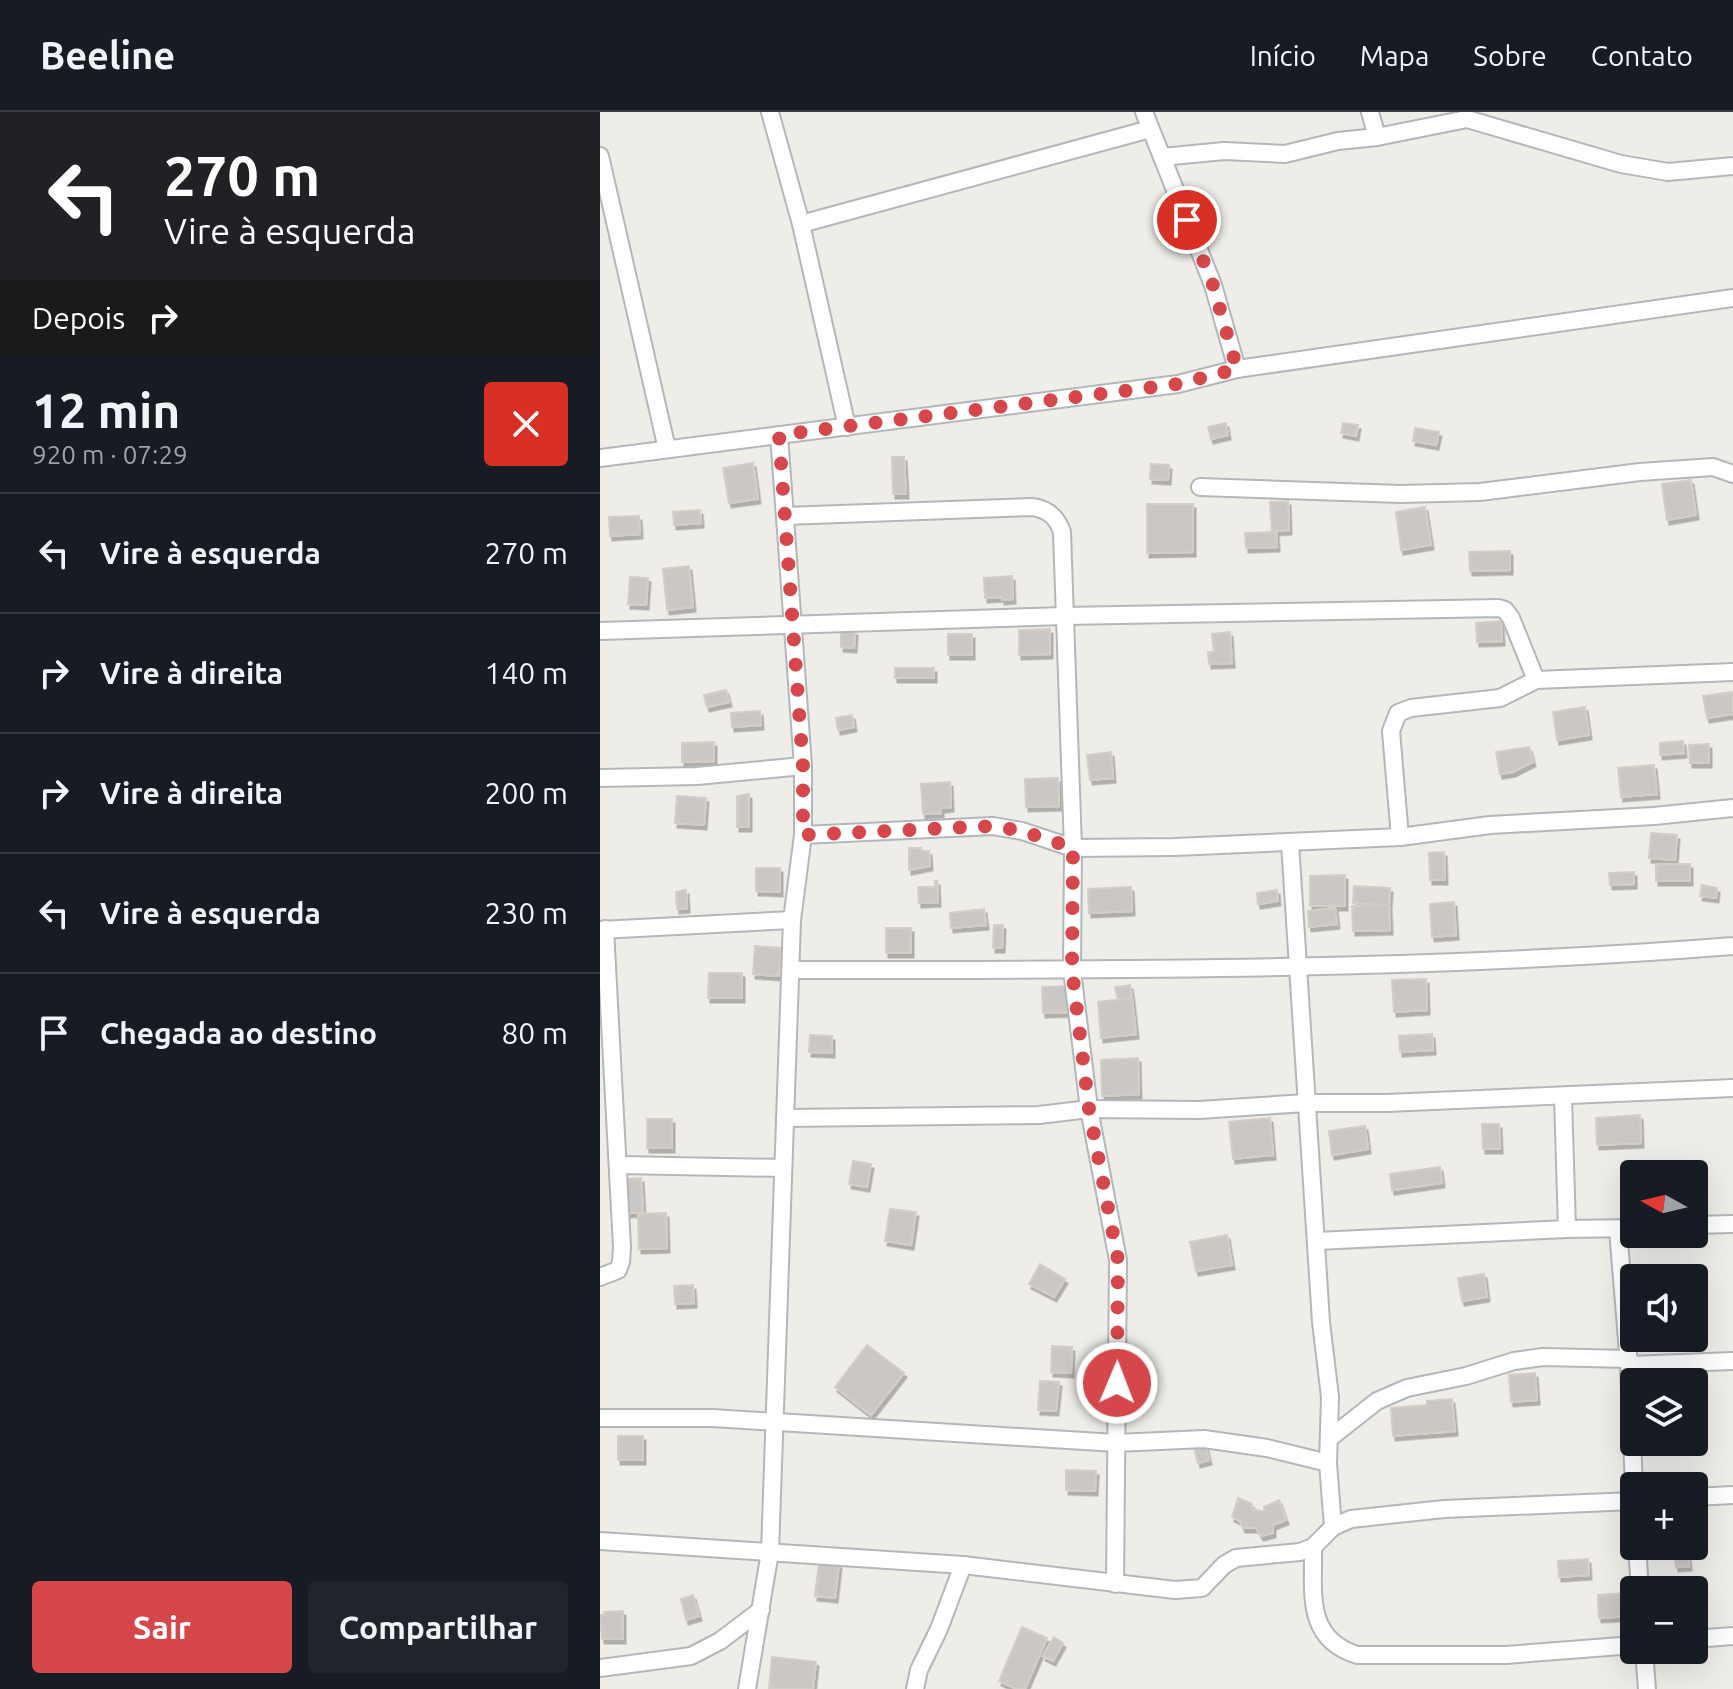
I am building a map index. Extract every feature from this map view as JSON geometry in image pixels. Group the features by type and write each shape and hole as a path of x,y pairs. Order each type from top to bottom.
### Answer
{"street":[{"path":"770,112 801,224 847,427"},
{"path":"1144,112 1213,285 1237,369"},
{"path":"1370,112 1377,137"},
{"path":"1162,157 1224,151 1285,154 1468,116 1584,154 1644,168 1668,172 1733,166"},
{"path":"801,224 1150,129"},
{"path":"600,156 667,449"},
{"path":"600,458 1178,384 1237,369 1733,298"},
{"path":"747,1689 770,1552 792,920 803,835 803,766 779,435"},
{"path":"1200,487 1401,494 1480,492 1640,472 1713,467 1733,474"},
{"path":"785,516 1040,508 1054,517 1062,532 1073,848 1072,970 1089,1109 1118,1260 1115,1584"},
{"path":"600,631 1064,616 1499,608 1511,618 1536,680"},
{"path":"1400,837 1391,731 1398,713 1411,708 1500,698 1536,680 1733,672"},
{"path":"600,778 697,776 803,766"},
{"path":"803,835 993,826 1022,831 1073,848 1290,843 1400,837 1490,825 1654,816 1733,808"},
{"path":"1290,843 1321,1322 1330,1397 1328,1463 1333,1527"},
{"path":"600,1277 618,1270 621,1262 619,1165 603,930 792,920"},
{"path":"791,970 1296,966 1635,954 1733,946"},
{"path":"785,1118 1039,1115 1089,1109 1199,1110 1306,1103 1563,1097 1733,1088"},
{"path":"1563,1097 1567,1229"},
{"path":"619,1165 783,1168"},
{"path":"1708,1225 1733,1224"},
{"path":"1317,1241 1620,1229"},
{"path":"1626,1248 1633,1472"},
{"path":"1330,1438 1377,1401 1407,1388 1529,1359 1733,1361"},
{"path":"600,1418 712,1418 1116,1443 1204,1439 1267,1448 1328,1463"},
{"path":"1708,1496 1733,1495"},
{"path":"600,1541 963,1565 1175,1590 1202,1588 1224,1565 1236,1558 1300,1552 1313,1547 1333,1527 1351,1519 1444,1509 1620,1502"},
{"path":"1313,1547 1315,1614 1320,1629 1340,1647 1357,1655 1506,1655 1620,1646"},
{"path":"915,1689 919,1670 939,1629 963,1565"},
{"path":"600,1668 691,1656 720,1641 761,1610"},
{"path":"1708,1638 1733,1636"},
{"path":"1645,1664 1647,1689"}],"building":[{"path":"1226,423 1228,435 1211,439 1208,427"},
{"path":"1343,423 1358,425 1356,436 1341,433"},
{"path":"1415,428 1439,432 1436,445 1413,441"},
{"path":"892,457 904,457 906,494 893,494"},
{"path":"753,463 758,499 729,503 723,468"},
{"path":"1151,464 1169,465 1168,480 1150,479"},
{"path":"1691,480 1696,515 1667,520 1662,484"},
{"path":"1288,501 1289,530 1272,531 1270,502"},
{"path":"1147,504 1193,504 1193,552 1147,553"},
{"path":"1425,507 1431,545 1401,550 1396,512"},
{"path":"700,510 701,523 674,525 673,512"},
{"path":"639,516 640,534 610,536 609,517"},
{"path":"1276,532 1277,547 1246,548 1245,533"},
{"path":"1510,551 1510,570 1470,571 1469,552"},
{"path":"689,566 693,607 667,610 663,569"},
{"path":"1012,576 1013,599 985,598 984,578"},
{"path":"630,577 648,578 646,605 628,604"},
{"path":"1501,621 1502,641 1477,642 1476,623"},
{"path":"1050,629 1050,654 1019,655 1019,630"},
{"path":"841,631 855,631 854,648 841,647"},
{"path":"1230,632 1232,663 1209,664 1208,652 1214,652 1212,634"},
{"path":"948,634 972,634 972,655 948,655"},
{"path":"895,668 934,668 934,678 895,678"},
{"path":"726,690 729,702 707,707 704,695"},
{"path":"1733,692 1733,714 1707,718 1703,696"},
{"path":"1585,707 1589,735 1557,740 1553,712"},
{"path":"760,711 761,725 732,727 731,713"},
{"path":"852,715 854,727 838,730 836,718"},
{"path":"1683,741 1684,753 1660,755 1660,743"},
{"path":"714,742 714,761 682,762 682,743"},
{"path":"1709,744 1709,763 1690,763 1689,745"},
{"path":"1529,747 1533,762 1513,772 1500,774 1496,752"},
{"path":"1111,752 1113,778 1090,780 1087,755"},
{"path":"1654,765 1657,794 1621,797 1618,768"},
{"path":"1058,778 1059,806 1026,807 1025,779"},
{"path":"950,782 951,807 941,808 941,813 923,814 921,784"},
{"path":"749,794 749,827 737,827 737,796"},
{"path":"677,796 706,798 704,825 675,823"},
{"path":"1651,833 1677,835 1675,860 1649,858"},
{"path":"909,848 929,851 930,866 909,870"},
{"path":"1444,852 1445,880 1430,880 1429,853"},
{"path":"1656,864 1690,864 1690,881 1656,881"},
{"path":"756,868 780,868 780,892 756,891"},
{"path":"1634,872 1634,884 1610,885 1609,873"},
{"path":"1345,875 1345,906 1310,906 1310,876"},
{"path":"935,881 938,902 919,903 918,887 935,887"},
{"path":"1702,885 1717,888 1716,898 1700,896"},
{"path":"1354,886 1390,888 1389,905 1353,903"},
{"path":"1131,887 1132,911 1089,913 1088,889"},
{"path":"686,890 687,908 677,909 676,892"},
{"path":"1277,890 1278,901 1258,904 1257,893"},
{"path":"1454,902 1456,935 1432,937 1430,904"},
{"path":"1389,905 1390,930 1353,931 1352,906"},
{"path":"1335,908 1337,924 1309,927 1308,911"},
{"path":"984,909 986,925 951,928 950,913"},
{"path":"994,925 1003,925 1002,948 993,948"},
{"path":"886,928 911,928 911,953 886,953"},
{"path":"755,946 781,948 779,976 753,974"},
{"path":"709,973 742,973 742,998 708,998"},
{"path":"1426,979 1427,1010 1394,1012 1392,980"},
{"path":"1130,985 1132,998 1118,1000 1115,987"},
{"path":"1071,986 1072,1012 1043,1013 1042,987"},
{"path":"1132,998 1136,1034 1101,1038 1098,1002"},
{"path":"1432,1034 1433,1050 1400,1052 1399,1036"},
{"path":"810,1035 832,1036 832,1053 809,1052"},
{"path":"1138,1058 1139,1094 1102,1096 1101,1060"},
{"path":"1640,1115 1641,1143 1597,1145 1596,1118"},
{"path":"1270,1118 1273,1155 1233,1159 1229,1122"},
{"path":"647,1119 672,1119 672,1148 647,1148"},
{"path":"1482,1124 1499,1124 1500,1149 1483,1149"},
{"path":"1365,1126 1368,1149 1332,1155 1329,1131"},
{"path":"853,1161 871,1164 867,1187 849,1184"},
{"path":"1440,1167 1442,1183 1392,1190 1390,1174"},
{"path":"641,1178 643,1212 627,1213 625,1179"},
{"path":"890,1209 916,1212 911,1245 885,1241"},
{"path":"666,1213 667,1248 639,1249 638,1214"},
{"path":"1227,1235 1232,1265 1196,1271 1190,1242"},
{"path":"1040,1264 1065,1279 1054,1297 1029,1284"},
{"path":"1484,1274 1487,1297 1462,1301 1458,1278"},
{"path":"693,1285 694,1303 675,1304 674,1286"},
{"path":"867,1345 904,1373 871,1415 835,1387"},
{"path":"1052,1346 1072,1347 1071,1373 1051,1372"},
{"path":"1535,1373 1537,1400 1511,1402 1509,1375"},
{"path":"1040,1381 1059,1382 1056,1411 1038,1410"},
{"path":"1452,1399 1455,1431 1393,1436 1391,1408"},
{"path":"618,1436 643,1436 643,1460 618,1460"},
{"path":"1205,1444 1209,1460 1198,1463 1194,1447"},
{"path":"1066,1470 1096,1471 1095,1491 1066,1490"},
{"path":"1238,1498 1252,1504 1252,1509 1264,1512 1264,1507 1279,1500 1286,1520 1273,1525 1273,1533 1261,1536 1256,1528 1243,1528 1240,1521 1232,1517"},
{"path":"1588,1559 1589,1575 1559,1577 1558,1561"},
{"path":"1675,1560 1688,1560 1689,1566 1676,1567"},
{"path":"819,1562 839,1564 835,1598 815,1596"},
{"path":"1620,1594 1620,1617 1599,1618 1598,1595"},
{"path":"693,1595 699,1616 686,1620 681,1599"},
{"path":"623,1611 623,1639 602,1639 600,1615"},
{"path":"1022,1627 1047,1638 1025,1689 1017,1689 999,1681"},
{"path":"1054,1637 1063,1643 1053,1661 1043,1656"},
{"path":"772,1657 816,1662 813,1689 769,1688"}],"route":[{"path":"1117,1383 1118,1260 1089,1109 1072,970 1073,848 1022,831 993,826 803,835 803,766 779,435 1178,384 1237,369 1213,285 1187,220"}]}
